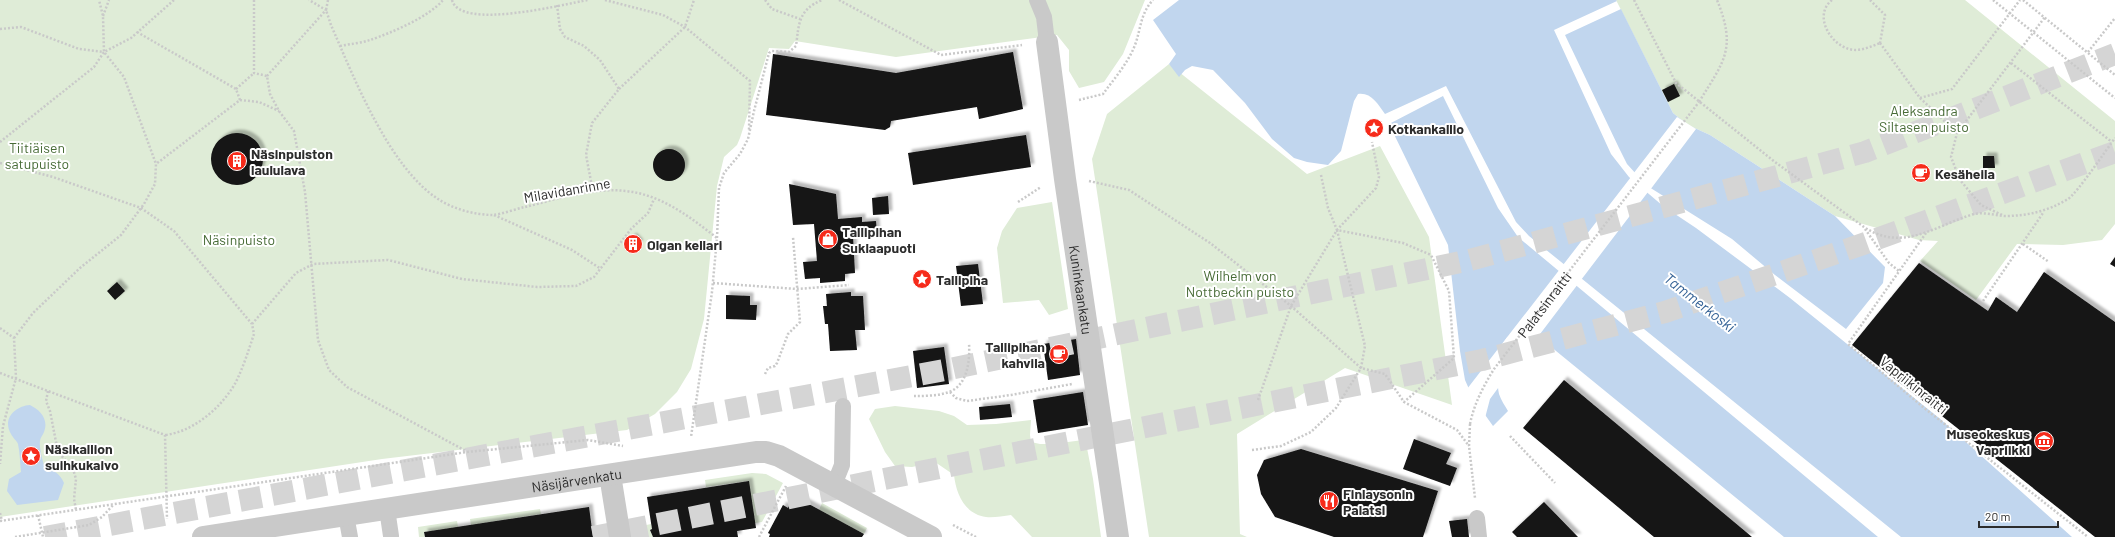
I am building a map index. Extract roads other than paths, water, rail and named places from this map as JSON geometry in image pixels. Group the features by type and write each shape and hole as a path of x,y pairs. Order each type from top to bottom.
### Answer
{"street":[{"name":"Kuninkaankatu","path":"1047,42 1065,179 1118,537"},
{"name":"Näsijärvenkatu","path":"204,537 245,534 346,515 766,452 780,456 931,537"},
{"path":"610,475 620,537"}],"lane":[{"path":"1037,0 1044,17 1047,42"},
{"path":"834,485 842,466 843,406"},
{"path":"387,509 391,536"},
{"path":"346,515 350,537"},
{"path":"1477,518 1479,537"}],"water":[{"name":"Tammerkoski","path":"1179,0 1616,0 1617,1 1554,30 1611,154 1629,177 1663,206 1696,228 1790,298 1939,418 2072,537 1901,537 1529,236 1516,222 1446,86 1385,114 1377,103 1370,97 1363,94 1358,94 1354,101 1341,151 1328,165 1307,162 1294,158 1272,139 1245,103 1213,70 1192,66 1185,70 1179,77 1169,64 1176,54 1153,20"},
{"path":"1621,9 1673,113 1688,125 1710,135 1835,216 1885,267 1883,283 1846,329 1775,275 1732,239 1649,187 1627,164 1565,35"},
{"path":"1443,96 1498,208 1518,237 1878,537 1784,537 1534,333 1513,333 1506,339 1502,346 1498,363 1498,388 1499,394 1508,411 1493,426 1473,398 1465,380 1460,351 1448,245 1389,124"},
{"name":"Näsikallion suihkukaivo","path":"30,405 40,412 45,423 44,433 40,439 40,444 45,469 52,470 57,473 64,483 58,500 17,505 7,491 9,479 21,472 20,454 18,444 11,434 8,423 9,418 15,411 19,408"}],"tunnel":[{"path":"45,537 950,369 1470,260 1865,152 2115,54"},
{"path":"593,537 1482,360 1665,312 1863,244 2115,152"}],"place":[{"name":"Kotkankallio","path":"1374,128"},
{"name":"Näsinpuiston laululava","path":"237,161"},
{"name":"Kesäheila","path":"1921,173"},
{"name":"Tallipihan Suklaapuoti","path":"828,239"},
{"name":"Olgan kellari","path":"633,244"},
{"name":"Tallipiha","path":"922,279"},
{"name":"Tallipihan kahvila","path":"1059,354"},
{"name":"Museokeskus Vapriikki","path":"2044,441"},
{"name":"Näsikallion suihkukaivo","path":"31,456"},
{"name":"Finlaysonin Palatsi","path":"1329,501"}],"park label":[{"name":"Aleksandra Siltasen puisto","path":"1924,118"},
{"name":"Tiitiäisen satupuisto","path":"37,156"},
{"name":"Näsinpuisto","path":"239,239"},
{"name":"Wilhelm von Nottbeckin puisto","path":"1240,284"}]}
